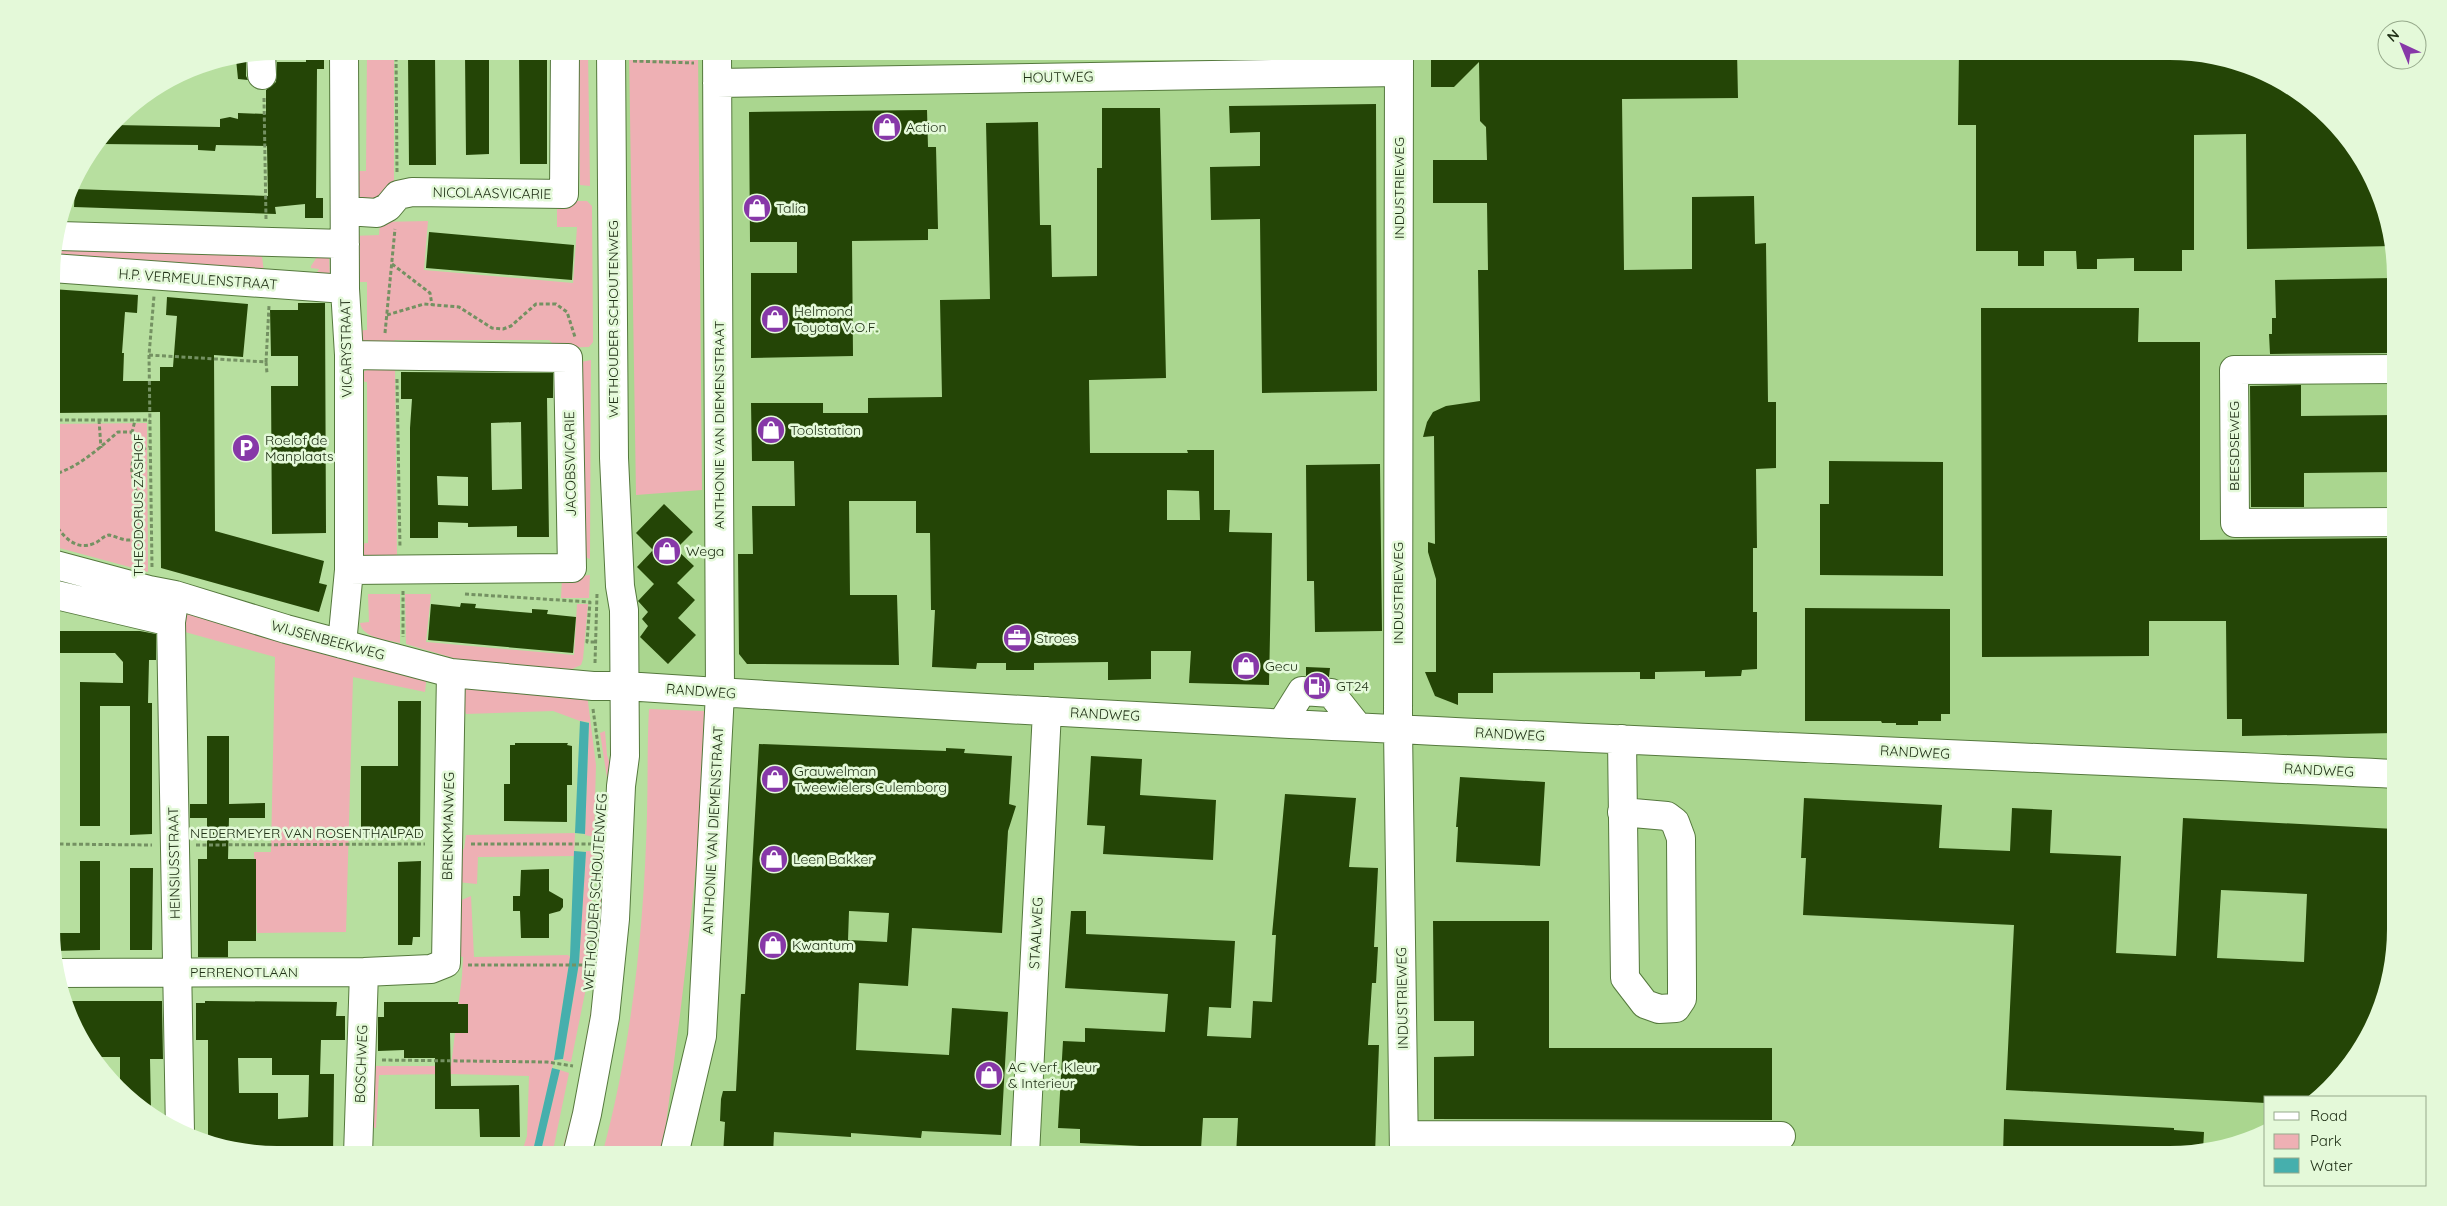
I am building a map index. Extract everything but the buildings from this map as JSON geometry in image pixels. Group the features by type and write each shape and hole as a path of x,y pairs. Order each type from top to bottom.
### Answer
{"street":[{"name":"VICARYSTRAAT","path":"342,644 350,570 349,355 345,289 344,60"},
{"name":"NICOLAASVICARIE","path":"346,211 377,213 393,201 412,192 564,194 565,60"},
{"name":"WETHOUDER SCHOUTENWEG","path":"579,1146 605,1017 616,918 621,786 625,756 610,686 624,610 620,586 614,458 611,60"},
{"name":"HOUTWEG","path":"717,66 1399,62"},
{"name":"INDUSTRIEWEG","path":"1399,62 1398,728 1404,1144 1781,1136"},
{"name":"ANTHONIE VAN DIEMENSTRAAT","path":"676,1146 702,1036 720,693 717,66"},
{"path":"64,236 345,244"},
{"name":"H.P. VERMEULENSTRAAT","path":"60,269 345,289"},
{"name":"JACOBSVICARIE","path":"349,355 568,358 572,568 406,584 350,570"},
{"name":"BEESDSEWEG","path":"2387,369 2234,370 2235,523 2387,522"},
{"name":"WIJSENBEEKWEG","path":"60,566 175,595 286,630 451,673 610,686"},
{"name":"HEINSIUSSTRAAT","path":"175,595 171,622 180,1123"},
{"path":"60,596 171,622"},
{"name":"BRENKMANWEG","path":"438,966 449,844 451,673"},
{"name":"RANDWEG","path":"610,686 1282,723 2387,774"},
{"name":"STAALWEG","path":"1025,1146 1047,711"},
{"path":"1622,739 1622,812 1625,978 1645,1004 1659,1009 1676,1008 1682,999 1681,838 1675,822 1667,816 1622,812"},
{"name":"PERRENOTLAAN","path":"64,973 177,971 364,972 438,966"},
{"name":"BOSCHWEG","path":"358,1146 364,972"}],"path":[{"path":"396,60 393,201 397,215 387,315 400,557 406,584 403,644 400,660"},
{"path":"653,60 717,66"},
{"path":"261,65 266,242"},
{"path":"392,264 430,293 432,305"},
{"name":"THEODORUS ZASHOF","path":"149,590 152,568 149,355 156,276"},
{"path":"267,373 270,284"},
{"path":"387,315 424,304 459,307 492,328 503,329 511,326 536,304 556,304 567,312 578,345"},
{"path":"149,355 266,362"},
{"name":"THEODORUS ZASHOF","path":"60,420 150,420"},
{"path":"99,420 101,448"},
{"path":"132,433 135,420"},
{"path":"60,472 71,468 101,448 118,432 125,430 132,433 135,437 136,451 131,472 141,511 137,535 134,539 127,540 109,535 96,542 79,546 72,543 60,531"},
{"path":"136,451 150,447"},
{"path":"460,594 590,602 587,642 596,642"},
{"path":"601,765 593,714 610,686"},
{"name":"NEDERMEYER VAN ROSENTHALPAD","path":"60,844 591,844"},
{"name":"WETHOUDER SCHOUTENWEG","path":"591,974 592,964"},
{"path":"438,966 582,965"},
{"path":"360,1060 547,1062 566,1065"},
{"path":"575,1075 576,1066"}],"shaded area":[{"path":"624,60 2184,60 2226,67 2266,82 2313,114 2342,145 2358,169 2365,181 2380,221 2387,263 2387,943 2385,959 2352,1046 2333,1072 2308,1096 2264,1096 2264,1125 2226,1139 2184,1146 659,1146 715,686 627,672"}],"green space":[{"path":"367,60 394,60 394,189 379,200 358,200 352,171 366,171"},
{"path":"578,60 588,60 590,186 580,185"},
{"path":"629,60 698,60 702,490 636,495"},
{"path":"557,201 587,201 592,206 593,342 589,347 557,348 549,340 395,340 387,349 367,349 353,331 367,330 367,282 352,282 352,236 379,235 380,222 428,221 424,270 573,283 577,227 557,227"},
{"path":"62,249 262,256 264,273 61,258"},
{"path":"321,251 329,254 330,281 310,284 319,269 311,268 311,266"},
{"path":"591,360 590,559 582,556 581,362"},
{"path":"395,368 397,558 362,560 354,544 368,543 367,382 359,381 361,373 369,369"},
{"path":"147,423 148,572 60,548 60,424"},
{"path":"590,575 589,598 561,598 562,578"},
{"path":"368,594 400,594 400,643 376,638 365,632 362,628 360,623 369,622"},
{"path":"405,594 431,594 426,642 574,655 577,604 588,604 581,665 572,669 470,663 406,644"},
{"path":"182,607 427,674 425,692 353,677 346,932 257,933 254,852 271,852 275,657 185,632"},
{"path":"457,685 587,694 596,765 594,837 585,835 589,722 580,721 553,711 466,714"},
{"path":"649,709 704,711 695,878 663,1146 604,1146 621,1072 635,986 643,901"},
{"path":"605,731 607,755 614,777 607,893 586,1062 567,1146 563,1146 575,1101 594,992 607,778 600,733"},
{"path":"575,833 574,856 478,857 477,884 457,882 455,851 464,849 466,835"},
{"path":"586,851 595,851 586,988 571,1062 563,1060 579,963"},
{"path":"471,896 474,957 568,955 570,957 554,1060 534,1146 524,1146 527,1136 529,1076 379,1075 376,1128 366,1126 366,1066 451,1066 463,957 452,954 457,902"},
{"path":"560,1070 569,1073 554,1146 542,1146"}],"water":[{"path":"580,721 589,723 585,834 575,833"},
{"path":"574,851 586,852 579,963 563,1059 554,1060 570,957"},
{"path":"552,1068 560,1070 542,1146 534,1146"}],"place":[{"name":"Action","path":"887,127"},
{"name":"Talia","path":"757,208"},
{"name":"Helmond Toyota V.O.F.","path":"775,319"},
{"name":"Toolstation","path":"771,430"},
{"name":"Roelof de Manplaats","path":"246,448"},
{"name":"Wega","path":"667,551"},
{"name":"Stroes","path":"1017,638"},
{"name":"Gecu","path":"1246,666"},
{"name":"GT24","path":"1317,686"},
{"name":"Grauwelman Tweewielers Culemborg","path":"775,779"},
{"name":"Leen Bakker","path":"774,859"},
{"name":"Kwantum","path":"773,945"},
{"name":"AC Verf, Kleur & Interieur","path":"989,1075"}]}
